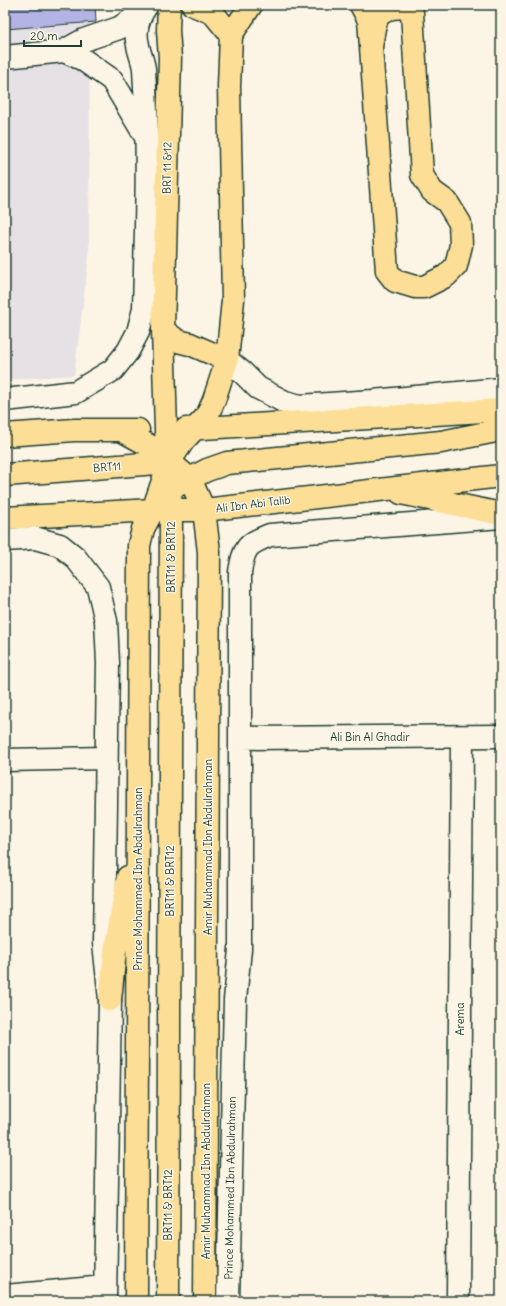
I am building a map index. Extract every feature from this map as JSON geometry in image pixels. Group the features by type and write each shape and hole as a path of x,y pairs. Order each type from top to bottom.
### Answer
{"main road":[{"name":"BRT 11 &12","path":"169,5 168,30 170,58 163,330 166,430 169,462"},
{"path":"193,5 213,13 231,35"},
{"path":"169,462 184,440 206,416 214,400 227,360 233,300 229,86 231,35 251,5"},
{"path":"361,5 369,20 387,272 395,281 415,287 424,287 446,276 456,266 461,245 461,230 460,223 447,202 432,191 422,175 412,8 407,6 397,6 378,15 371,47"},
{"path":"163,330 178,341 190,344 227,360"},
{"path":"5,435 74,430 123,431 193,429 501,410"},
{"path":"165,504 176,487 207,470 227,463 441,442 501,430"},
{"name":"Amir Muhammad Ibn Abdulrahman","path":"123,431 150,446 190,479 204,510 209,552 207,1162 205,1301"},
{"name":"BRT11","path":"5,475 169,462"},
{"name":"Prince Mohammed Ibn Abdulrahman","path":"136,1301 138,545 143,529 165,504 169,462"},
{"name":"Ali Ibn Abi Talib","path":"5,518 165,504 204,510 501,476"},
{"path":"380,489 501,515"},
{"name":"BRT11 & BRT12","path":"165,504 168,1301"},
{"path":"110,1000 116,944 138,826"}],"street":[{"path":"5,57 64,51 84,40 119,28 144,9"},
{"path":"5,400 76,392 113,370 128,351 138,332 144,309 146,138 143,64 137,44 137,26 144,9"},
{"path":"64,51 82,59 112,80 146,138"},
{"path":"227,360 243,372 258,388 285,402 300,406 501,389"},
{"name":"Prince Mohammed Ibn Abdulrahman","path":"228,1301 235,1000 240,949 240,572 242,560 249,545 256,540 270,535 501,515"},
{"path":"5,540 34,538 60,545 75,557 98,587 106,621 108,663 104,943 110,1000 105,1294 5,1296"},
{"name":"Ali Bin Al Ghadir","path":"240,738 501,736"},
{"name":"Arema","path":"458,1301 462,737"},
{"path":"5,760 106,758"},
{"path":"207,1162 235,1000"}],"shaded area":[{"path":"5,5 90,5 89,256 74,375 5,380"}],"building":[{"path":"5,5 95,5 96,22 5,29"}]}
